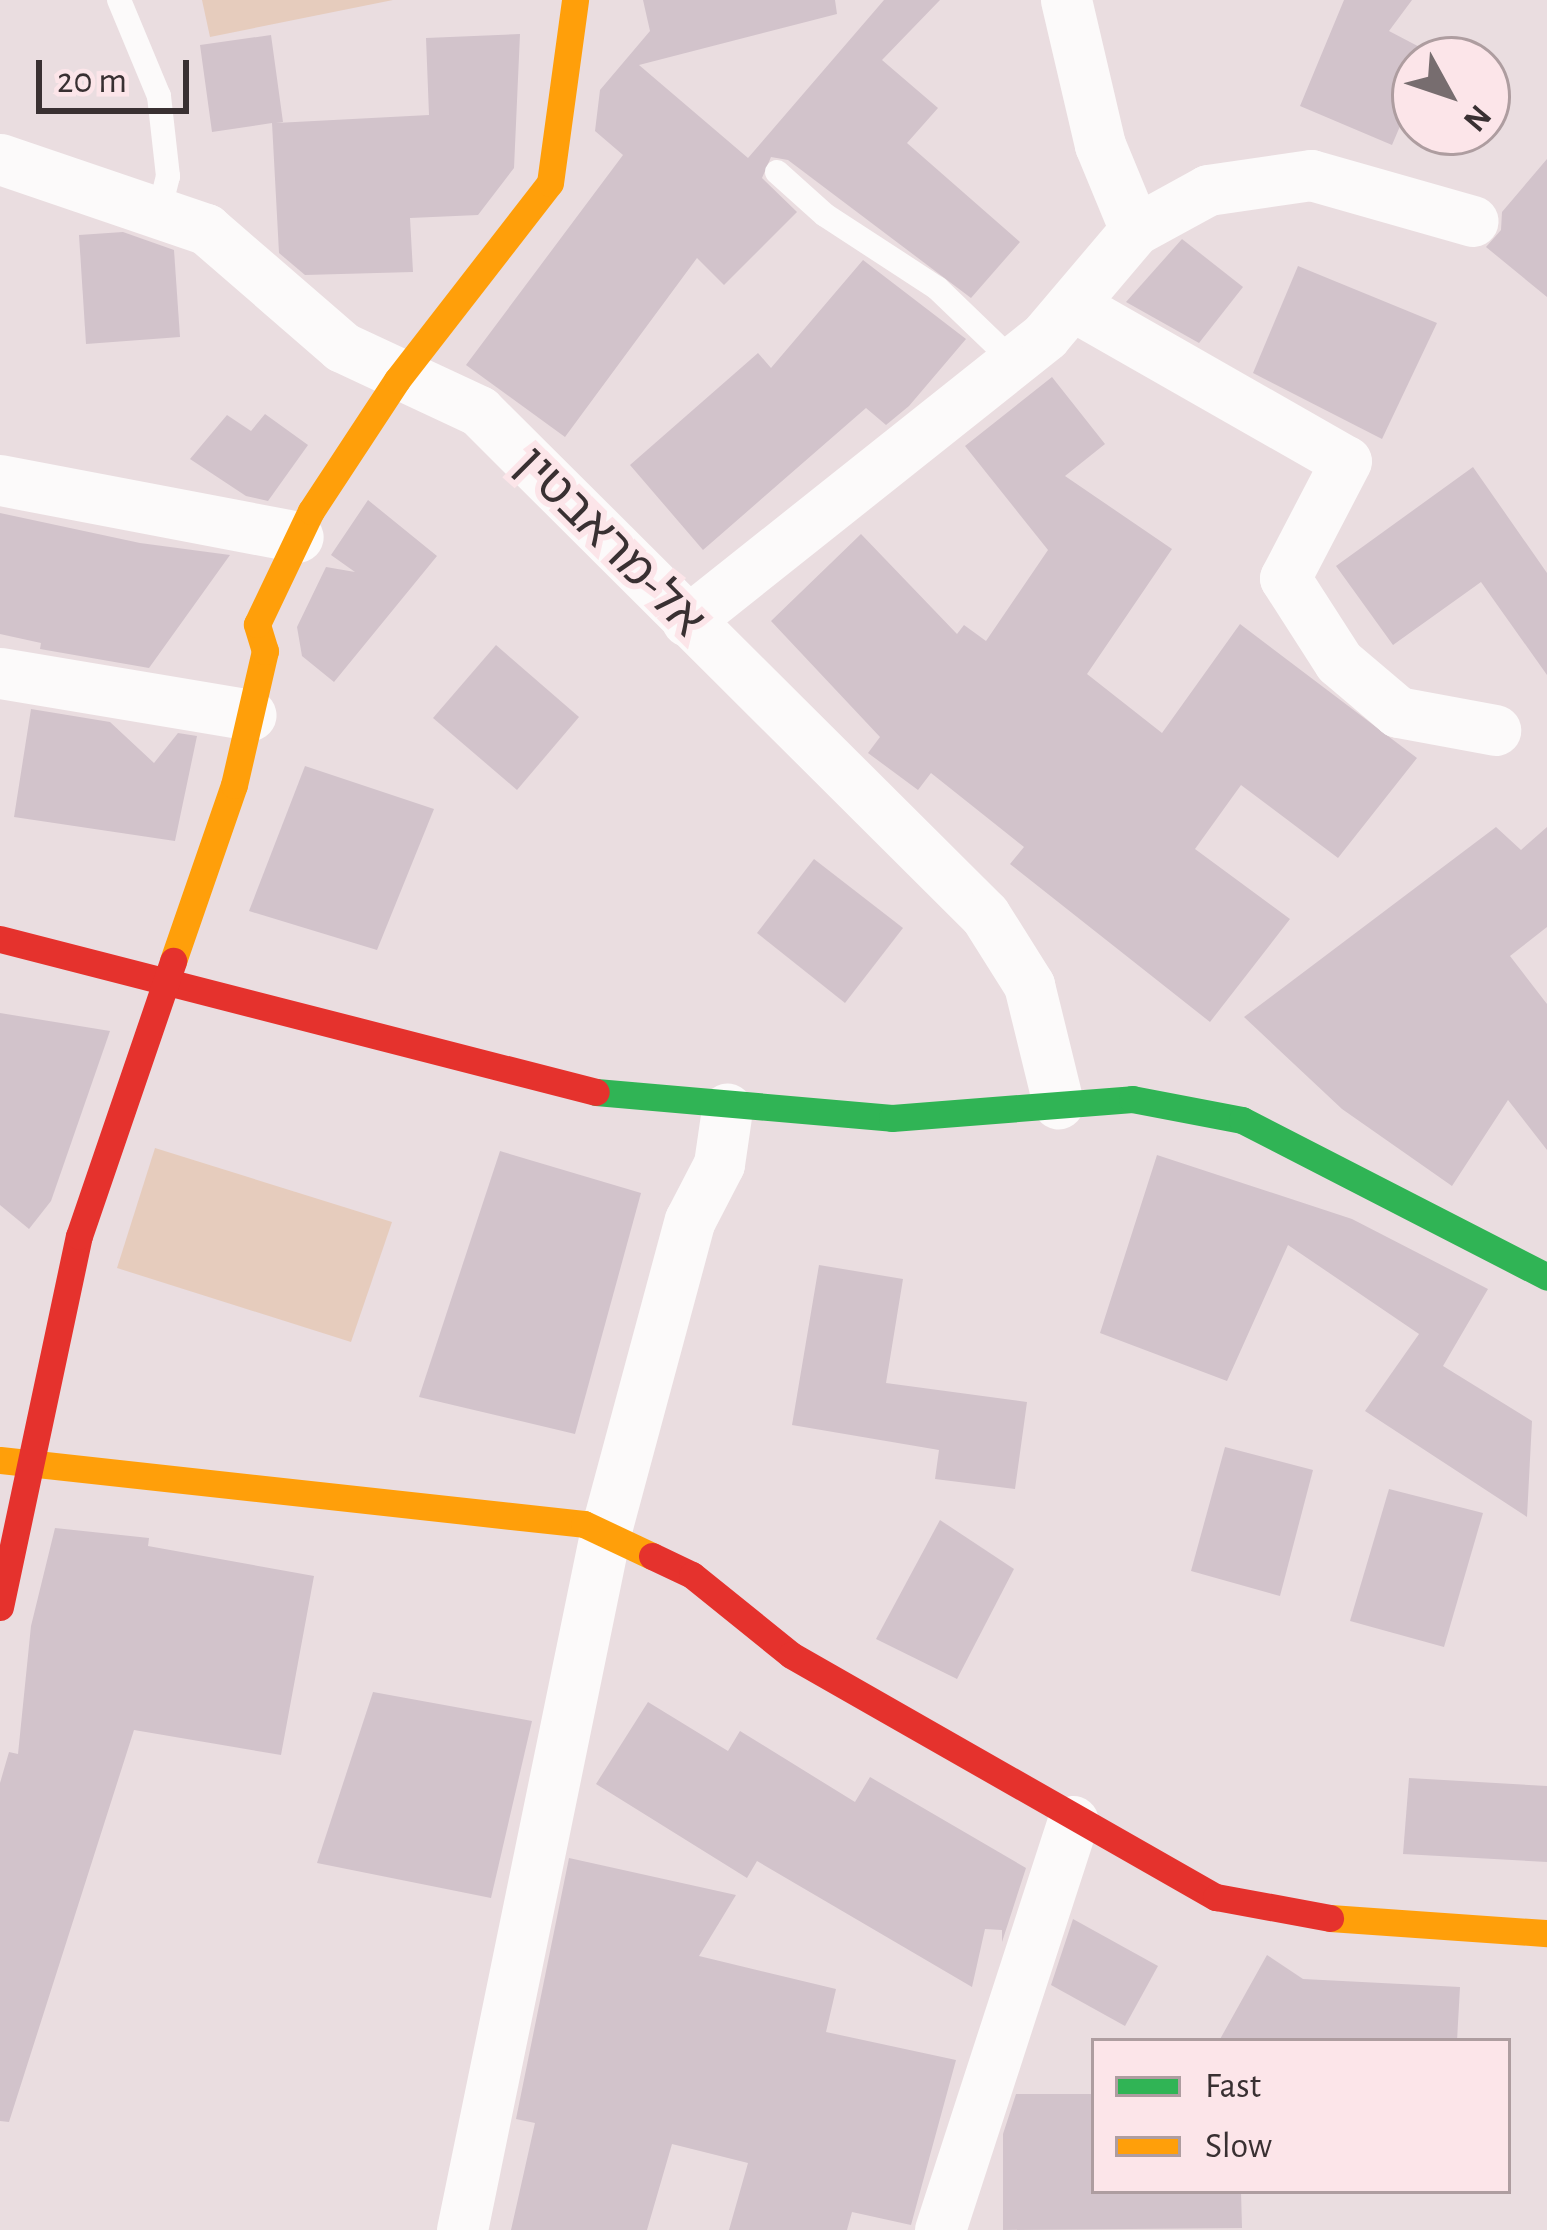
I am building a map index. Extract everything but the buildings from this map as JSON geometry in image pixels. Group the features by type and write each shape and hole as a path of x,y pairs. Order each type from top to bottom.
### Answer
{"street":[{"path":"0,1607 14,1463 79,1236 171,985 251,715 265,651 257,624 298,537 398,380 550,183 575,0"},
{"path":"1066,0 1100,145 1135,230"},
{"name":"אל-מראבטין","path":"0,159 206,229 342,347 398,380 479,411 985,915 1030,985 1058,1103"},
{"path":"687,621 1014,362 1135,230 1208,190 1311,176 1473,221"},
{"path":"1072,304 1346,461 1285,578 1339,662 1398,712 1495,730"},
{"path":"0,480 298,537"},
{"path":"0,673 251,715"},
{"path":"0,939 566,1085 727,1109 892,1118 1132,1099 1242,1120 1547,1277"},
{"path":"462,2230 604,1534 690,1220 719,1164 727,1109"},
{"path":"14,1463 326,1490 584,1524 692,1575 791,1655 1073,1822 1216,1898 1375,1926 1547,1933"},
{"path":"940,2230 1073,1822"}],"lane":[{"path":"119,0 159,96 168,176 159,212"},
{"path":"777,172 826,215 937,288 1014,362"}],"shaded area":[{"path":"202,0 393,0 210,37"},
{"path":"155,1148 392,1222 351,1342 117,1268"}],"traffic: fast":[{"path":"596,1092 892,1118 1132,1099 1242,1120 1547,1277"}],"traffic: slow":[{"path":"173,961 234,785 265,651 257,624 311,511 397,380 550,183 575,0"},
{"path":"0,1460 584,1524 652,1556"},
{"path":"1330,1918 1547,1933"}],"traffic: jam":[{"path":"0,939 596,1092"},
{"path":"0,1607 79,1236 173,961"},
{"path":"652,1556 692,1575 791,1655 1216,1897 1330,1918"}]}
